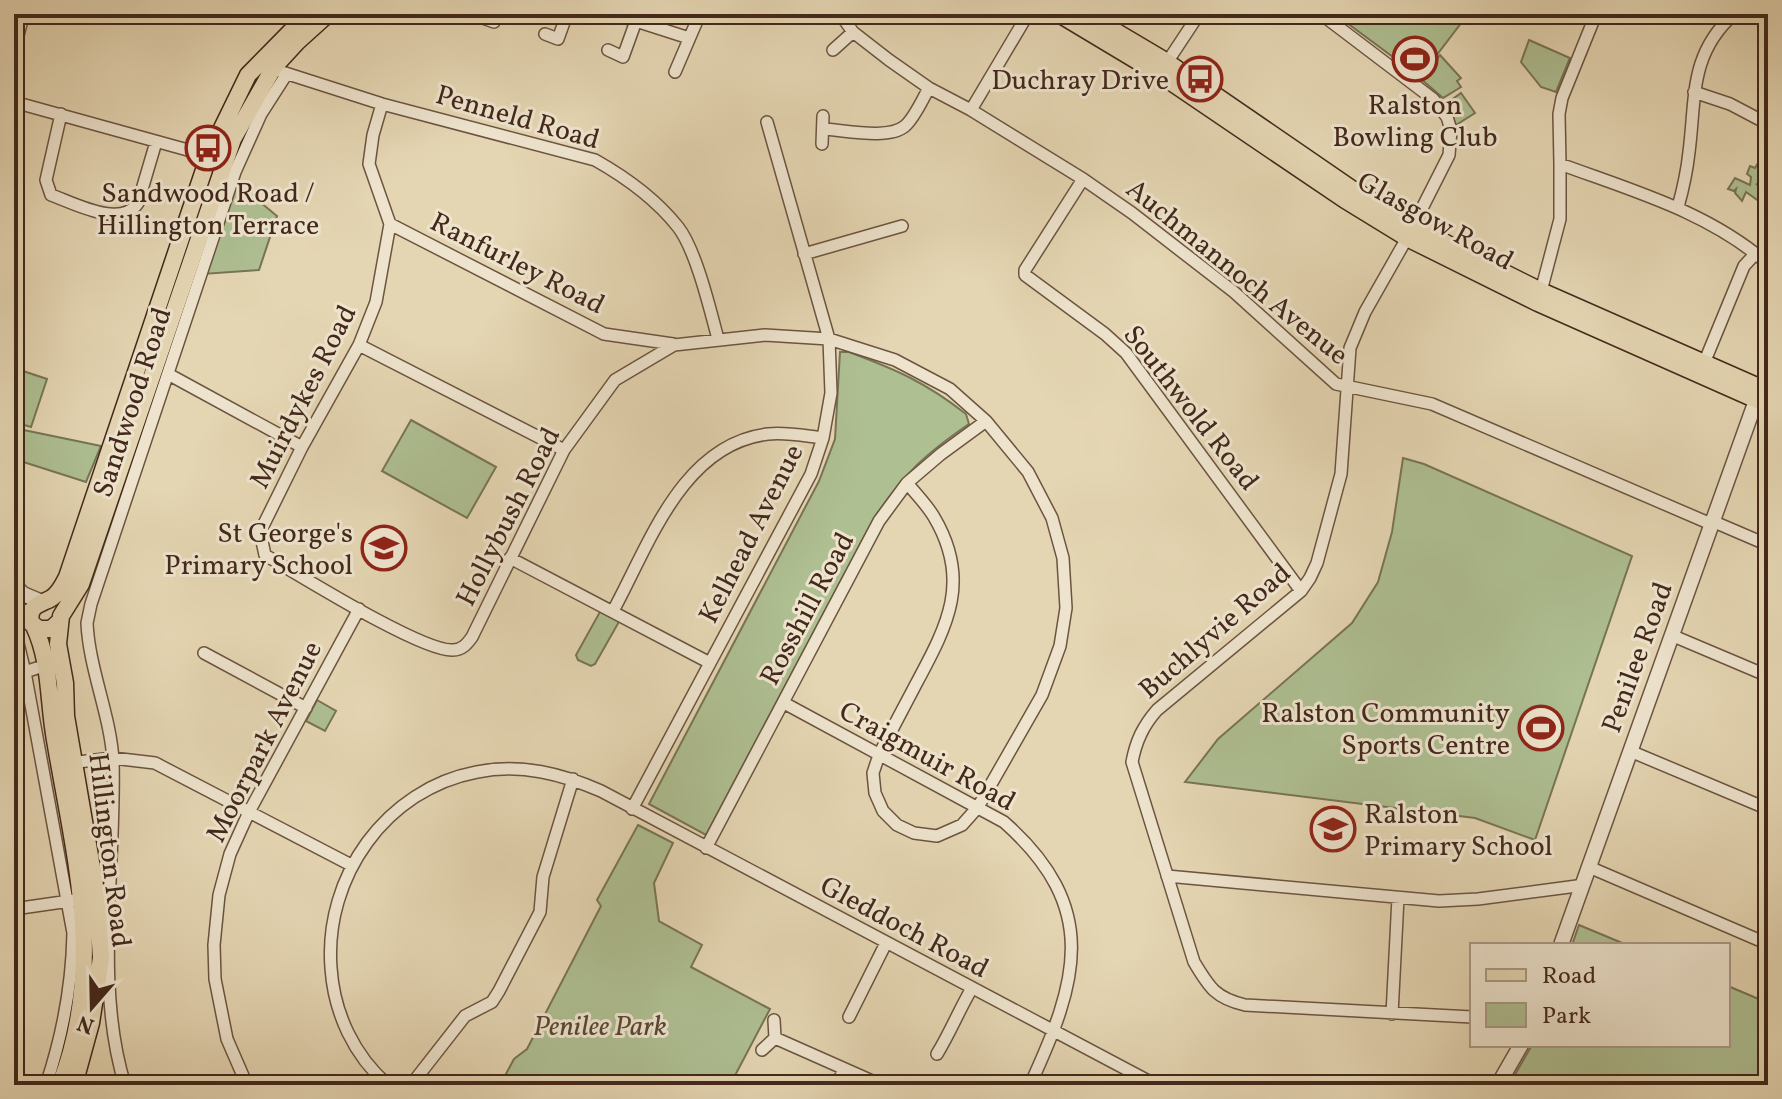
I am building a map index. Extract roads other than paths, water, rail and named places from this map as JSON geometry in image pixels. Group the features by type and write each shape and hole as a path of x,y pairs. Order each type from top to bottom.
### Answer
{"main road":[{"name":"Sandwood Road","path":"60,618 81,584 228,153 249,107 308,14"},
{"name":"Sandwood Road","path":"45,601 62,587 67,577 209,155 237,93 273,67 328,14"},
{"name":"Glasgow Road","path":"1059,14 1163,68"},
{"name":"Glasgow Road","path":"1086,14 1345,200 1539,297 1763,396"},
{"path":"45,601 57,604 60,618 48,630 33,625 30,613 45,601"},
{"name":"Hillington Road","path":"60,618 58,644 65,683 67,763"},
{"name":"Hillington Road","path":"33,625 45,655 101,958 91,1023 74,1085"},
{"name":"Hillington Road","path":"60,1085 79,1021 90,898"}],"street":[{"path":"14,45 22,14"},
{"path":"480,17 494,22 497,14"},
{"path":"545,34 558,39 567,14"},
{"path":"614,14 689,38"},
{"name":"Auchmannoch Avenue","path":"840,14 853,32 929,88 971,110 1083,179 1187,254 1336,384 1432,404 1485,424 1594,475 1768,545"},
{"path":"971,110 1028,14"},
{"path":"1163,68 1199,14"},
{"name":"Buchlyvie Road","path":"1321,14 1433,99 1447,117 1451,130 1449,155 1365,312 1350,348 1341,474 1317,563 1310,578 1301,591 1157,710 1136,742 1132,762 1194,962 1211,990 1227,1001 1245,1005 1470,1017"},
{"path":"1539,297 1560,219 1559,114 1562,98 1596,14"},
{"path":"1678,207 1689,151 1694,92 1706,49 1723,23 1734,14"},
{"path":"608,50 623,57 636,21"},
{"path":"675,72 696,23"},
{"path":"833,50 853,32"},
{"name":"Penneld Road","path":"273,67 382,104 595,160 626,177 680,229 703,284 718,339"},
{"name":"Sandwood Road","path":"125,1085 113,1029 109,977 113,758 87,623 237,164 261,114 273,67"},
{"path":"822,144 823,122 892,132 903,128 929,88"},
{"path":"1694,92 1730,104 1768,124"},
{"path":"14,102 195,152"},
{"name":"Muirdykes Road","path":"359,609 265,555 260,532 302,447 359,345 376,302 390,224 369,164 382,104"},
{"path":"61,114 46,180 51,195 103,212 120,215 134,209 156,142"},
{"name":"Kelhead Avenue","path":"632,809 811,474 823,438 831,393 829,339 767,122"},
{"path":"1560,164 1678,207 1741,242 1768,264"},
{"name":"Southwold Road","path":"1083,179 1025,270 1025,275 1126,353 1301,591"},
{"name":"Ranfurley Road","path":"390,224 604,334 674,345"},
{"path":"804,254 902,226"},
{"path":"1702,369 1744,266 1756,253"},
{"name":"Hollybush Road","path":"359,609 440,649 456,650 466,646 564,450 615,380 674,345 765,335 829,339 895,360 950,389 986,421 1028,472 1052,518 1063,558 1066,608 1060,646 1042,695 978,807"},
{"path":"359,345 564,450"},
{"path":"168,374 302,447"},
{"name":"Penilee Road","path":"1562,943 1711,522 1763,396"},
{"name":"Rosshill Road","path":"706,848 879,521 907,483 986,421"},
{"path":"613,611 674,496 702,462 741,441 765,435 788,433 823,438"},
{"path":"907,483 933,515 945,538 953,595 942,637 879,755 873,773 875,793 883,811 897,825 914,833 937,836 962,825 978,807"},
{"path":"510,558 710,663"},
{"path":"14,585 23,594 45,601"},
{"path":"14,602 33,625"},
{"name":"Moorpark Avenue","path":"247,1085 220,1015 214,945 219,895 226,867 249,812 359,609"},
{"path":"14,627 31,670 65,900 73,933 67,1014 46,1085"},
{"path":"1671,635 1768,676"},
{"path":"204,653 306,708"},
{"name":"Craigmuir Road","path":"784,703 1004,822 1028,843 1050,871 1069,919 1071,972 1067,997 1055,1032 1030,1085"},
{"path":"1630,751 1768,809"},
{"path":"67,763 113,758 155,763 351,865"},
{"name":"Gleddoch Road","path":"388,1085 357,1050 342,1021 333,992 330,956 332,926 342,887 351,865 380,824 415,797 475,772 498,769 537,771 573,779 1055,1032 1142,1082 1156,1085"},
{"path":"411,1085 465,1016 492,1002 499,991 540,912 543,877 573,779"},
{"path":"1589,867 1768,944"},
{"path":"1167,876 1439,901 1582,887"},
{"path":"14,909 90,898"},
{"path":"1392,1014 1398,898"},
{"path":"849,1017 886,943"},
{"path":"937,1054 956,1024 972,988"},
{"path":"774,1020 775,1038"},
{"path":"762,1050 775,1038"},
{"path":"775,1038 881,1085"},
{"path":"1498,1085 1520,1047"},
{"path":"837,1085 844,1069"}],"place":[{"name":"Ralston Bowling Club","path":"1415,59"},
{"name":"Duchray Drive","path":"1200,79"},
{"name":"Sandwood Road / Hillington Terrace","path":"208,148"},
{"name":"St George's Primary School","path":"384,548"},
{"name":"Ralston Community Sports Centre","path":"1541,728"},
{"name":"Ralston Primary School","path":"1333,829"}],"park label":[{"name":"Penilee Park","path":"600,1025"}]}
